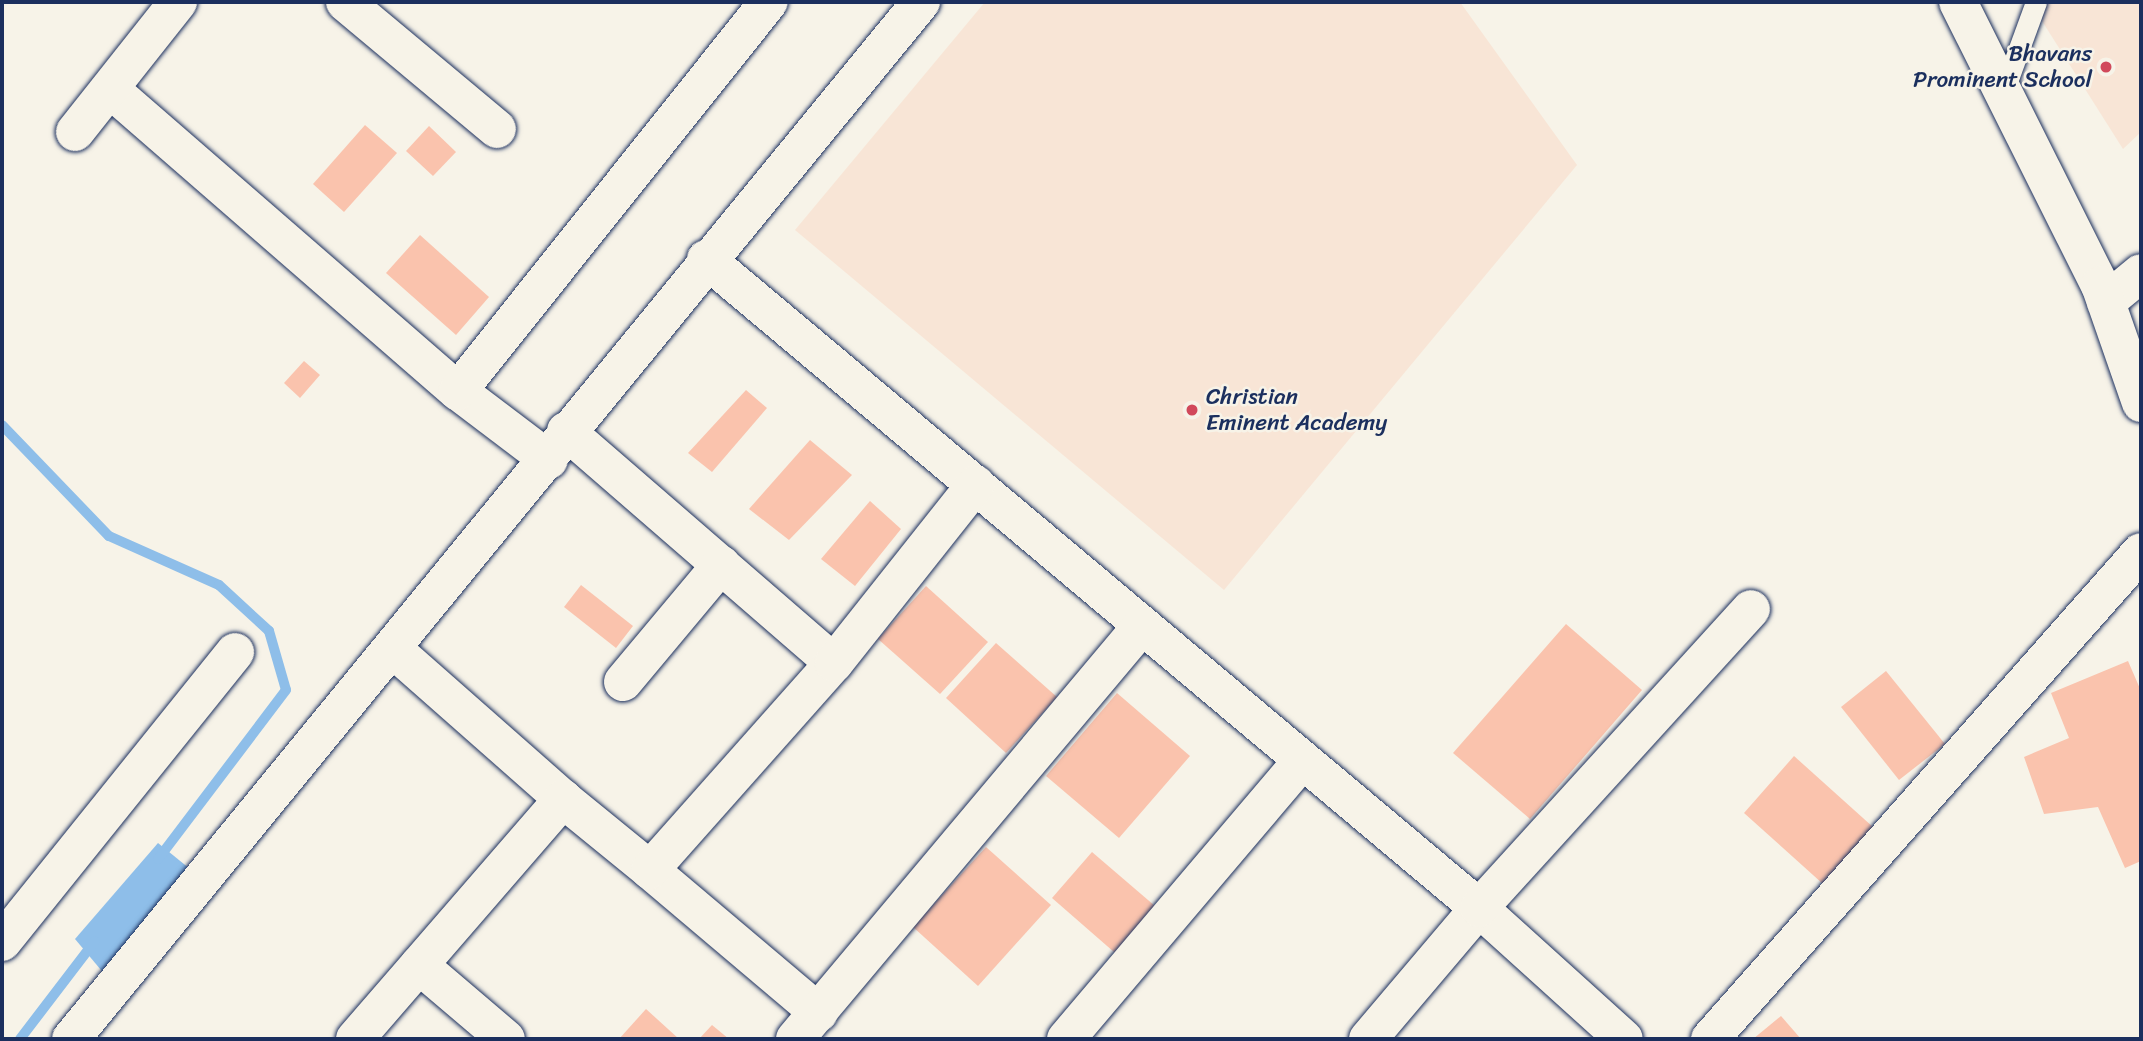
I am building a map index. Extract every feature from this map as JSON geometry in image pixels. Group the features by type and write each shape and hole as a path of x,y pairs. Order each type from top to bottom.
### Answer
{"street":[{"path":"75,132 178,2"},
{"path":"345,2 497,130"},
{"path":"458,391 769,2"},
{"path":"77,1037 706,260 921,2"},
{"path":"1958,2 2002,96 2106,302 2141,403"},
{"path":"110,89 458,391 558,446 721,565 834,663"},
{"path":"706,260 976,484 1140,628 1300,763 1479,908 1624,1039"},
{"path":"2106,302 2141,273"},
{"path":"650,870 834,663 976,484"},
{"path":"1710,1039 2141,552"},
{"path":"623,682 721,565"},
{"path":"1368,1039 1479,908 1751,609"},
{"path":"393,649 563,799 650,870 807,1026 1140,628"},
{"path":"2,942 235,652"},
{"path":"1066,1039 1300,763"},
{"path":"355,1039 563,799"},
{"path":"419,965 506,1039"}],"lane":[{"path":"2002,96 2036,2"}],"shaded area":[{"name":"Christian Eminent Academy","path":"985,2 1460,2 1577,165 1224,590 795,230"},
{"name":"Bhavans Prominent School","path":"2030,2 2141,2 2141,132 2123,149"}],"water":[{"path":"158,843 195,873 106,976 75,939"}],"building":[{"path":"365,125 397,153 344,212 313,184"},
{"path":"429,126 456,152 433,176 406,151"},
{"path":"420,235 489,297 456,335 386,273"},
{"path":"304,361 320,375 300,398 284,383"},
{"path":"746,390 767,408 712,472 688,453"},
{"path":"810,440 852,475 789,540 749,509"},
{"path":"870,501 901,529 855,586 821,559"},
{"path":"581,585 633,626 616,648 564,607"},
{"path":"926,586 988,642 940,694 878,639"},
{"path":"1566,624 1642,690 1530,819 1453,753"},
{"path":"996,643 1057,697 1006,753 946,698"},
{"path":"2128,661 2141,691 2141,861 2125,868 2098,807 2044,814 2024,757 2069,738 2051,693"},
{"path":"1886,671 1945,744 1899,780 1841,707"},
{"path":"1117,693 1190,756 1119,838 1046,776"},
{"path":"1794,756 1873,827 1823,884 1744,813"},
{"path":"986,847 1051,905 978,986 913,927"},
{"path":"1092,852 1162,912 1122,959 1052,898"},
{"path":"646,1009 679,1039 619,1039"},
{"path":"1781,1016 1801,1039 1753,1039"},
{"path":"712,1025 729,1039 699,1039"}],"waterway":[{"path":"2,425 109,536 219,585 269,631 286,690 158,859"},
{"path":"20,1039 95,941"}],"place":[{"name":"Bhavans Prominent School","path":"2106,67"},
{"name":"Christian Eminent Academy","path":"1192,410"}]}
